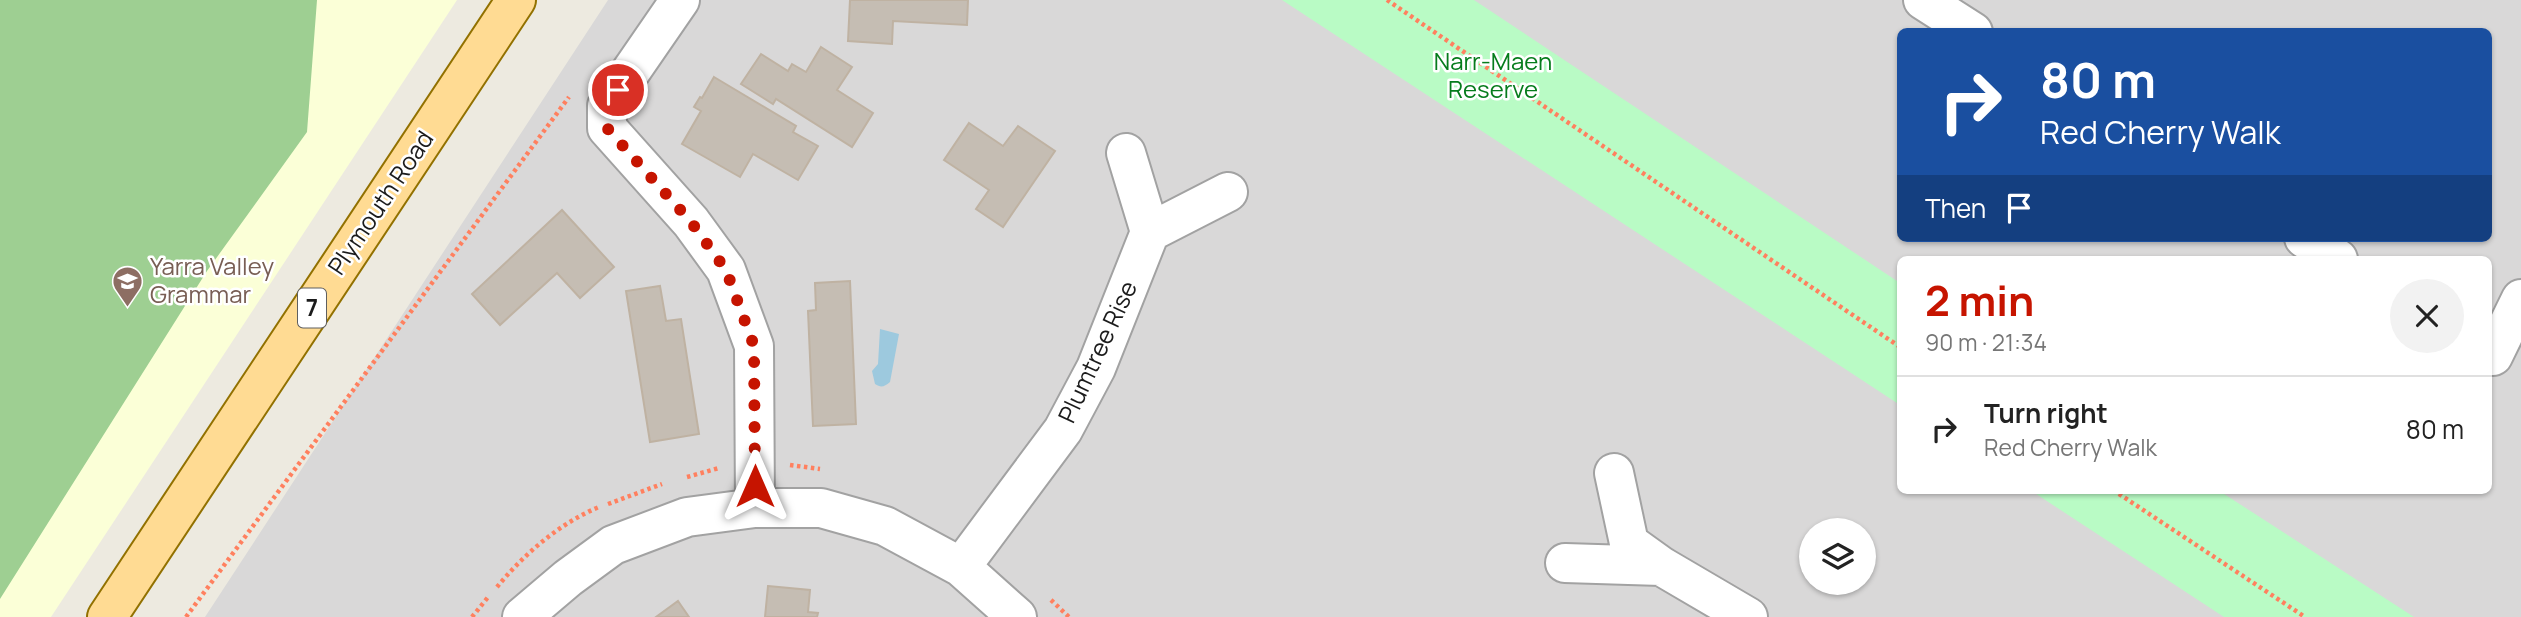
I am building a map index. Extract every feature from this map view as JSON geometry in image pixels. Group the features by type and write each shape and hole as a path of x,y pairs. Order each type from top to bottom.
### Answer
{"main road":[{"name":"Plymouth Road","path":"107,617 516,0"}],"street":[{"path":"680,0 607,106 607,128 691,222 726,270 754,346 755,508"},
{"path":"1923,0 1967,28"},
{"path":"1126,153 1150,232 1228,192"},
{"name":"Plumtree Rise","path":"961,567 1063,429 1096,368 1150,232"},
{"path":"2310,242 2332,256"},
{"path":"2501,359 2521,299"},
{"path":"1614,473 1629,543 1661,566 1748,617"},
{"path":"522,617 613,545 687,517 755,508 821,508 886,526 961,567 1017,617"},
{"path":"1565,563 1661,566"}],"path":[{"path":"1387,0 1897,345"},
{"path":"186,617 575,89"},
{"path":"2119,494 2305,617"}],"shaded area":[{"name":"Yarra Valley Grammar","path":"0,0 457,0 51,617 0,617"},
{"path":"608,0 2521,0 2521,617 205,617"}],"green space":[{"name":"Yarra Valley Grammar","path":"0,0 317,0 307,132 207,271 0,599"},
{"name":"Narr-Maen Reserve","path":"1282,0 1474,0 1897,281 1897,403"},
{"path":"2036,494 2224,494 2414,617 2224,617"}],"water":[{"path":"880,329 899,334 890,382 884,386 875,384 872,371 878,364"}],"building":[{"path":"850,0 968,0 967,25 893,21 892,44 848,41"},
{"path":"821,47 852,67 837,90 873,113 852,147 776,99 773,104 741,84 761,54 788,71 792,64 806,72"},
{"path":"714,77 796,126 793,132 818,146 798,180 753,154 740,177 682,144 701,111 694,107"},
{"path":"969,123 1003,146 1018,126 1055,151 1003,227 976,209 989,190 944,160"},
{"path":"562,210 614,267 580,298 557,273 500,325 472,294"},
{"path":"850,281 856,424 813,426 808,311 816,310 815,283"},
{"path":"660,286 666,321 681,319 699,434 650,442 626,291"},
{"path":"768,586 810,590 808,612 818,613 817,617 765,617"},
{"path":"678,601 689,617 656,617"}],"place":[{"name":"Yarra Valley Grammar","path":"127,308"}],"route":[{"path":"618,90 607,106 607,128 691,222 726,270 754,346 755,486"}]}
